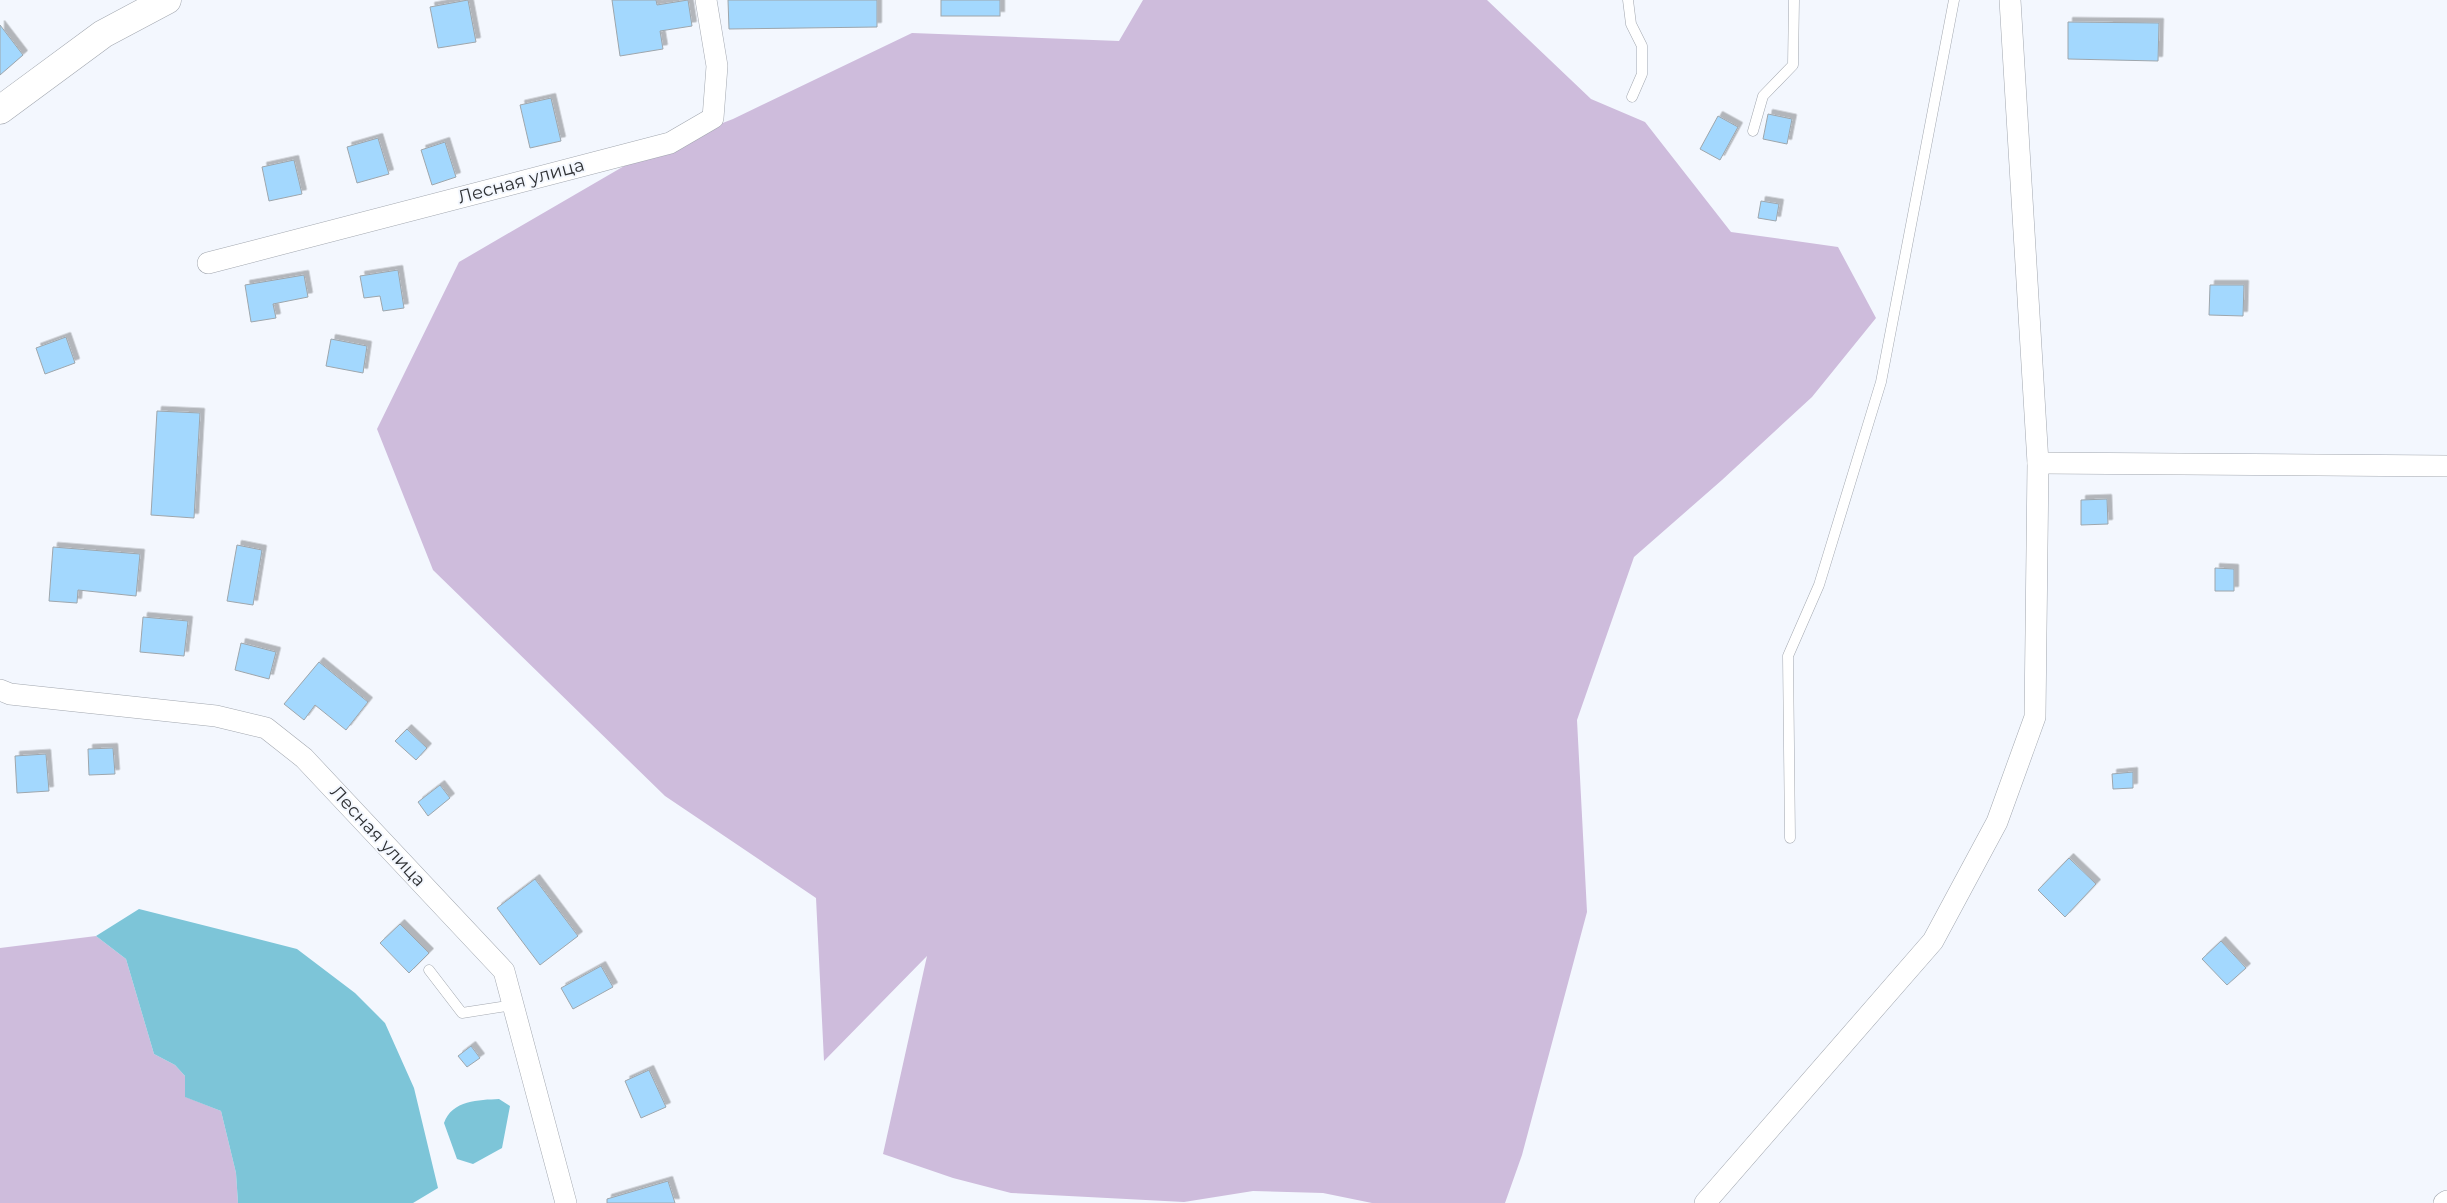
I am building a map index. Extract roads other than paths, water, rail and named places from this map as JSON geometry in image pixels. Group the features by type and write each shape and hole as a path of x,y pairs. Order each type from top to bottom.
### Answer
{"street":[{"path":"0,110 104,34 167,0"},
{"name":"Лесная улица","path":"208,263 670,143 713,118 717,66 706,0"},
{"path":"1705,1203 1933,941 1997,822 2035,718 2038,463 2010,0"},
{"path":"2038,463 2447,466"},
{"name":"Лесная улица","path":"0,690 10,694 216,716 266,728 304,758 504,971 566,1203"}],"lane":[{"path":"1628,0 1631,24 1642,46 1642,74 1632,97"},
{"path":"1753,131 1763,96 1794,65 1794,0"},
{"path":"1790,838 1788,656 1819,585 1881,382 1954,0"},
{"path":"429,970 462,1013 513,1005"}],"water":[{"path":"139,909 297,949 355,993 385,1023 414,1088 438,1188 413,1203 238,1203 236,1173 221,1111 185,1097 185,1076 175,1065 154,1054 126,959 96,936"},
{"path":"499,1099 510,1106 502,1148 473,1164 457,1159 444,1123 448,1115 453,1110 467,1103"}]}
